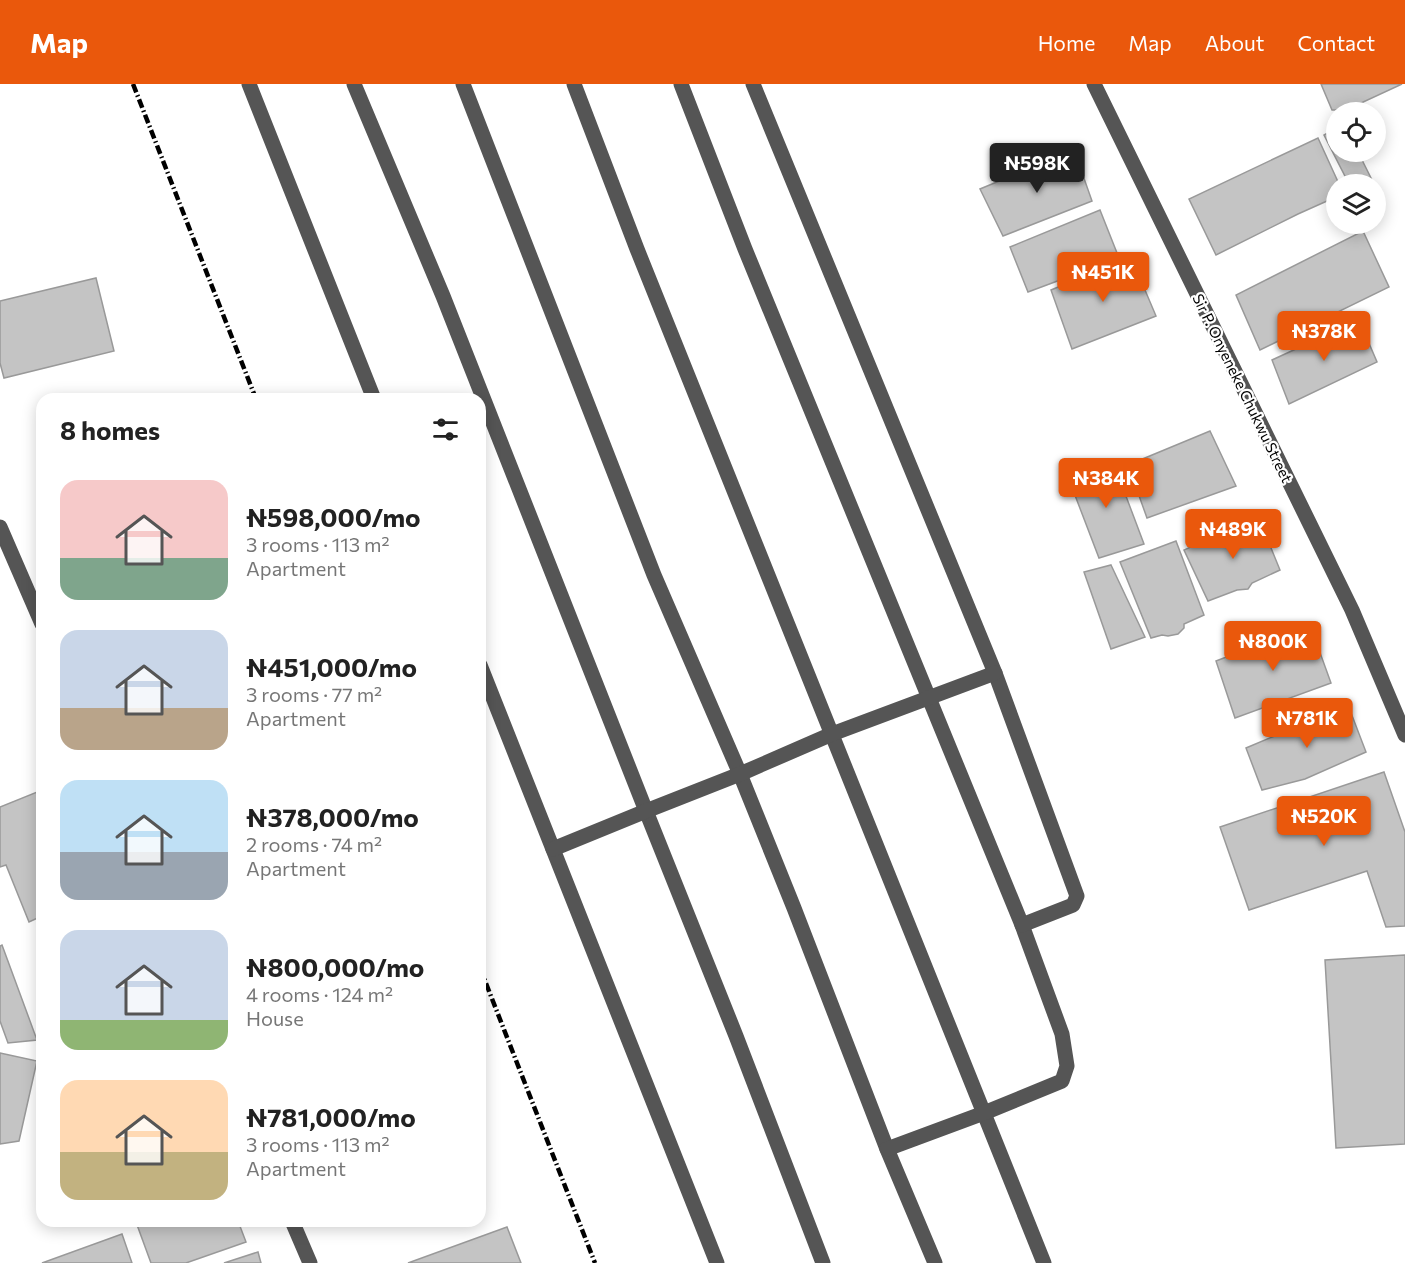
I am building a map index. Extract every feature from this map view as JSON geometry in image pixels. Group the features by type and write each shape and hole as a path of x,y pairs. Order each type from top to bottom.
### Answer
{"street":[{"path":"249,84 372,393"},
{"path":"354,84 481,393"},
{"path":"463,84 654,575 740,774 887,1149 935,1263"},
{"path":"574,84 637,249 1044,1263"},
{"path":"681,84 745,249 1022,925 1062,1034 1068,1066 1062,1081 887,1149"},
{"path":"753,84 994,673 1077,896 1073,905 1022,925"},
{"name":"Sir P. Onyeneke Chukwu Street","path":"1094,84 1352,610 1404,727"},
{"path":"486,405 736,1036 823,1263"},
{"path":"0,526 36,610"},
{"path":"553,849 740,774 832,734 994,673"},
{"path":"486,680 717,1263"},
{"path":"295,1227 310,1263"}],"building":[{"path":"1321,84 1402,84 1363,102 1329,102"},
{"path":"1318,138 1326,156 1326,162 1329,162 1334,174 1326,174 1326,201 1216,255 1189,199"},
{"path":"1074,150 1092,201 1003,236 980,189"},
{"path":"1338,162 1363,162 1369,174 1344,174"},
{"path":"1100,210 1119,258 1028,292 1010,247"},
{"path":"1357,234 1364,234 1389,287 1260,350 1236,295"},
{"path":"1131,257 1156,316 1072,349 1051,290"},
{"path":"96,278 114,351 4,378 0,363 0,301"},
{"path":"1359,320 1377,362 1289,404 1272,360"},
{"path":"1210,431 1236,486 1147,518 1128,465"},
{"path":"1112,459 1144,544 1099,558 1068,477"},
{"path":"1258,516 1280,570 1252,583 1248,589 1237,590 1208,601 1184,550"},
{"path":"1176,541 1204,615 1184,624 1184,628 1178,634 1151,638 1120,562"},
{"path":"1111,565 1145,637 1111,649 1084,572"},
{"path":"1310,625 1331,683 1235,718 1216,661"},
{"path":"1348,705 1366,752 1305,779 1262,790 1246,748"},
{"path":"1384,772 1405,832 1405,926 1386,927 1367,871 1249,910 1220,827"},
{"path":"36,792 36,919 29,922 6,865 0,867 0,807"},
{"path":"2,945 36,1040 8,1043 0,1021 0,946"},
{"path":"1405,955 1405,1144 1336,1148 1325,960"},
{"path":"0,1053 36,1061 36,1065 19,1141 0,1144"},
{"path":"138,1227 240,1227 246,1242 186,1263 151,1263"},
{"path":"507,1227 521,1263 408,1263"},
{"path":"122,1234 132,1263 42,1263"},
{"path":"258,1252 261,1263 224,1263"}],"railway":[{"path":"133,84 254,393"},
{"path":"486,983 595,1263"}]}
